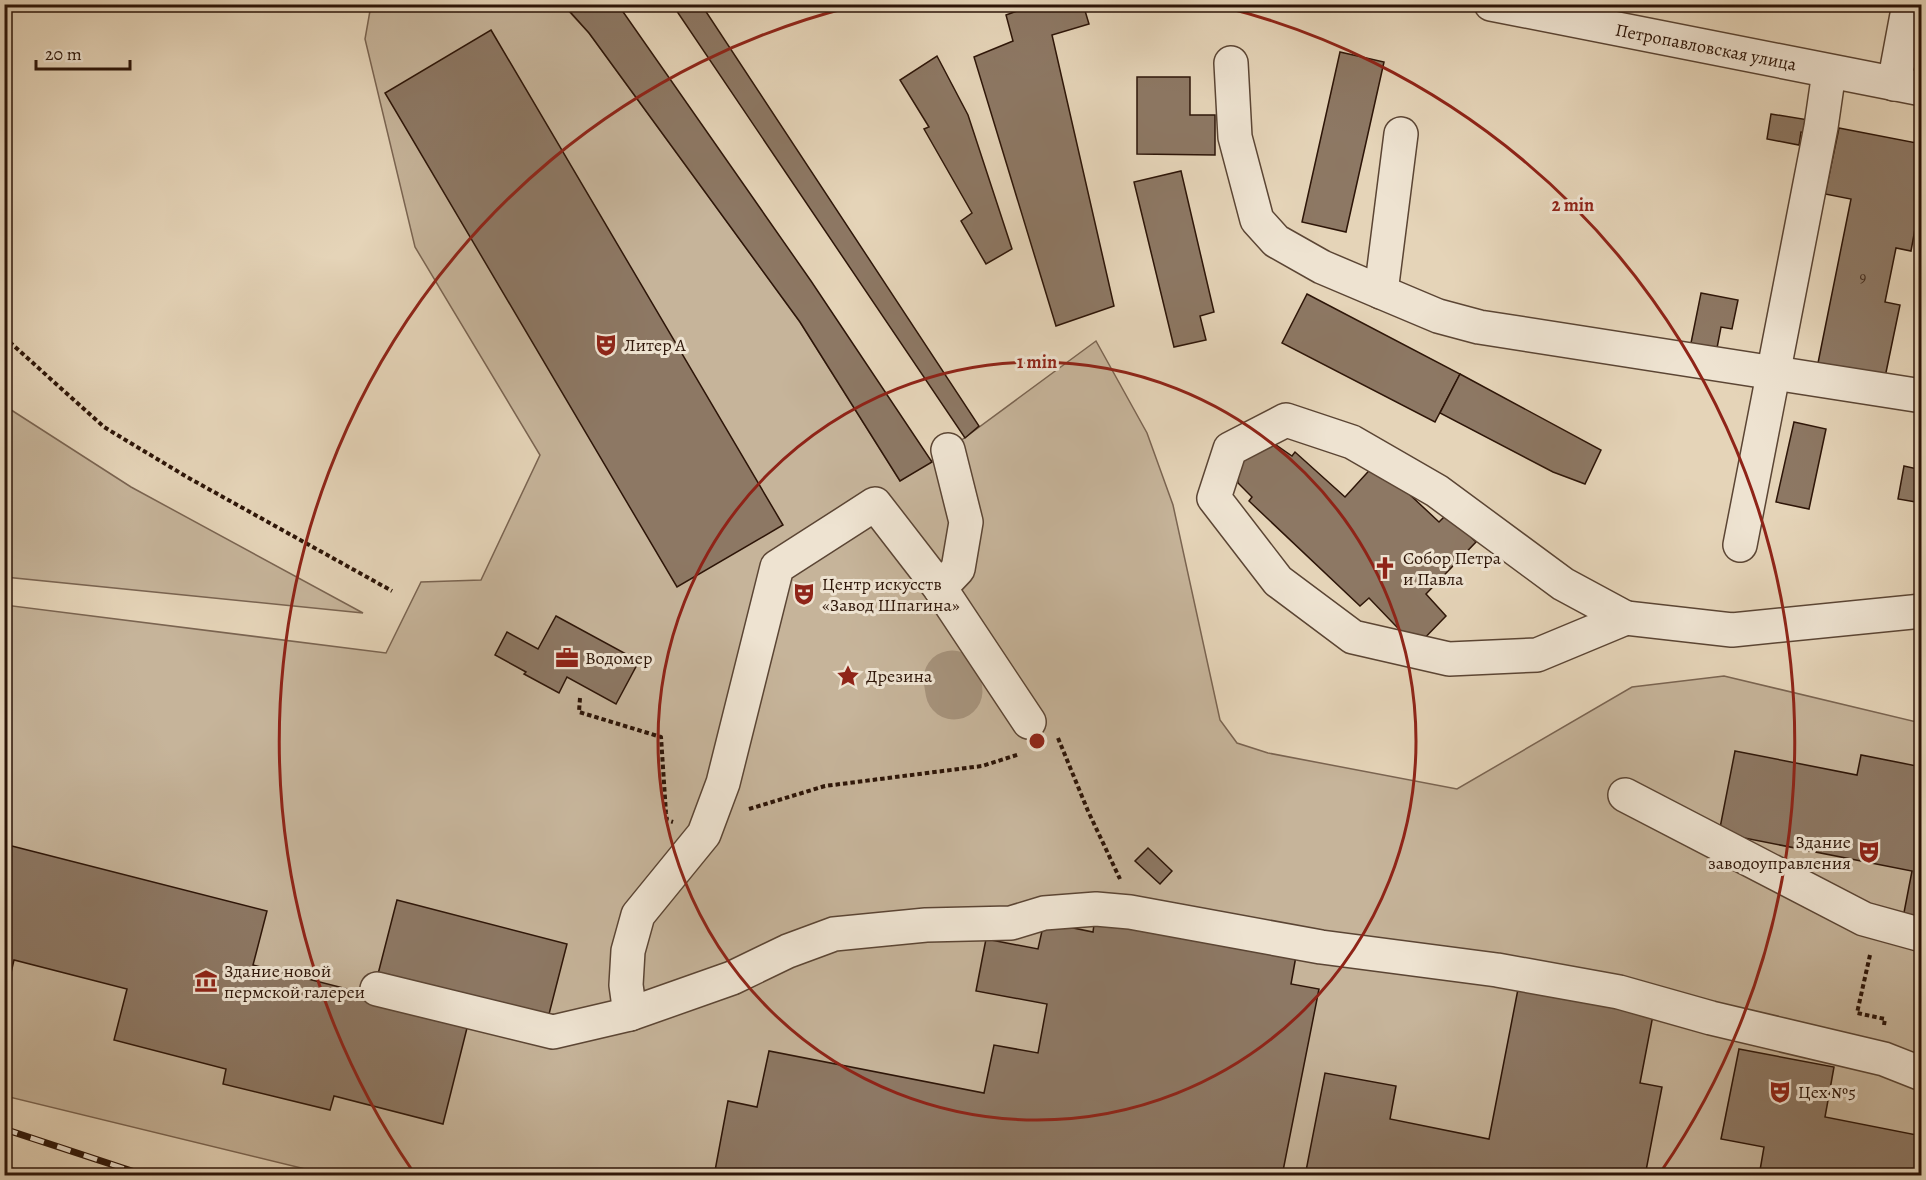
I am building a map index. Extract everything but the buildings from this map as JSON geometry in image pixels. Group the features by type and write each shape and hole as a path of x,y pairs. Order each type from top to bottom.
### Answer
{"street":[{"name":"Петропавловская улица","path":"1491,4 1596,15 1828,72 1908,86"},
{"path":"1908,86 1909,4"},
{"path":"1231,63 1236,137 1257,220 1276,241 1322,267 1438,316 1479,327 1922,396"},
{"path":"1740,545 1821,127 1828,72"},
{"path":"1381,292 1401,134"},
{"path":"1626,618 1537,655 1449,659 1353,637 1278,581 1214,498 1230,449 1286,420 1352,442 1437,491 1563,584 1626,618 1732,630 1922,611"},
{"path":"940,588 958,569 966,522 948,450"},
{"path":"630,1014 626,985 628,951 638,915 704,834 723,783 777,567 875,504 940,588 1034,739"},
{"path":"1625,795 1864,919 1922,935"},
{"path":"377,989 553,1032 630,1014 732,978 788,951 834,934 926,925 1011,923 1044,913 1096,909 1130,912 1310,946 1497,970 1619,992 1711,1018 1884,1059 1922,1074"}],"path":[{"path":"4,337 104,428 392,591"},
{"path":"580,698 579,712 661,737 666,813"},
{"path":"746,810 825,786 982,766 1054,729 1088,811 1124,887 1130,912"},
{"path":"1034,739 1059,741"},
{"path":"1871,950 1857,1013 1885,1019"}],"shaded area":[{"name":"Центр искусств «Завод Шпагина»","path":"371,5 563,5 589,33 800,322 900,481 948,450 1096,341 1147,433 1173,505 1220,720 1237,743 1268,753 1457,789 1632,687 1724,676 1921,723 1921,1175 334,1176 5,1096 5,605 386,653 421,582 481,580 540,455 415,247 365,39"},
{"path":"5,406 131,487 363,613 5,577"}],"waterway":[{"path":"952,679 954,691"}],"railway":[{"path":"4,1129 147,1176"},
{"path":"4,1169 31,1176"}],"place":[{"name":"Литер А","path":"606,345"},
{"name":"Собор Петра и Павла","path":"1385,568"},
{"name":"Центр искусств «Завод Шпагина»","path":"804,594"},
{"name":"Водомер","path":"567,658"},
{"name":"Дрезина","path":"848,676"},
{"name":"Здание заводоуправления","path":"1869,852"},
{"name":"Здание новой пермской галереи","path":"206,981"},
{"name":"Цех №5","path":"1780,1092"}]}
